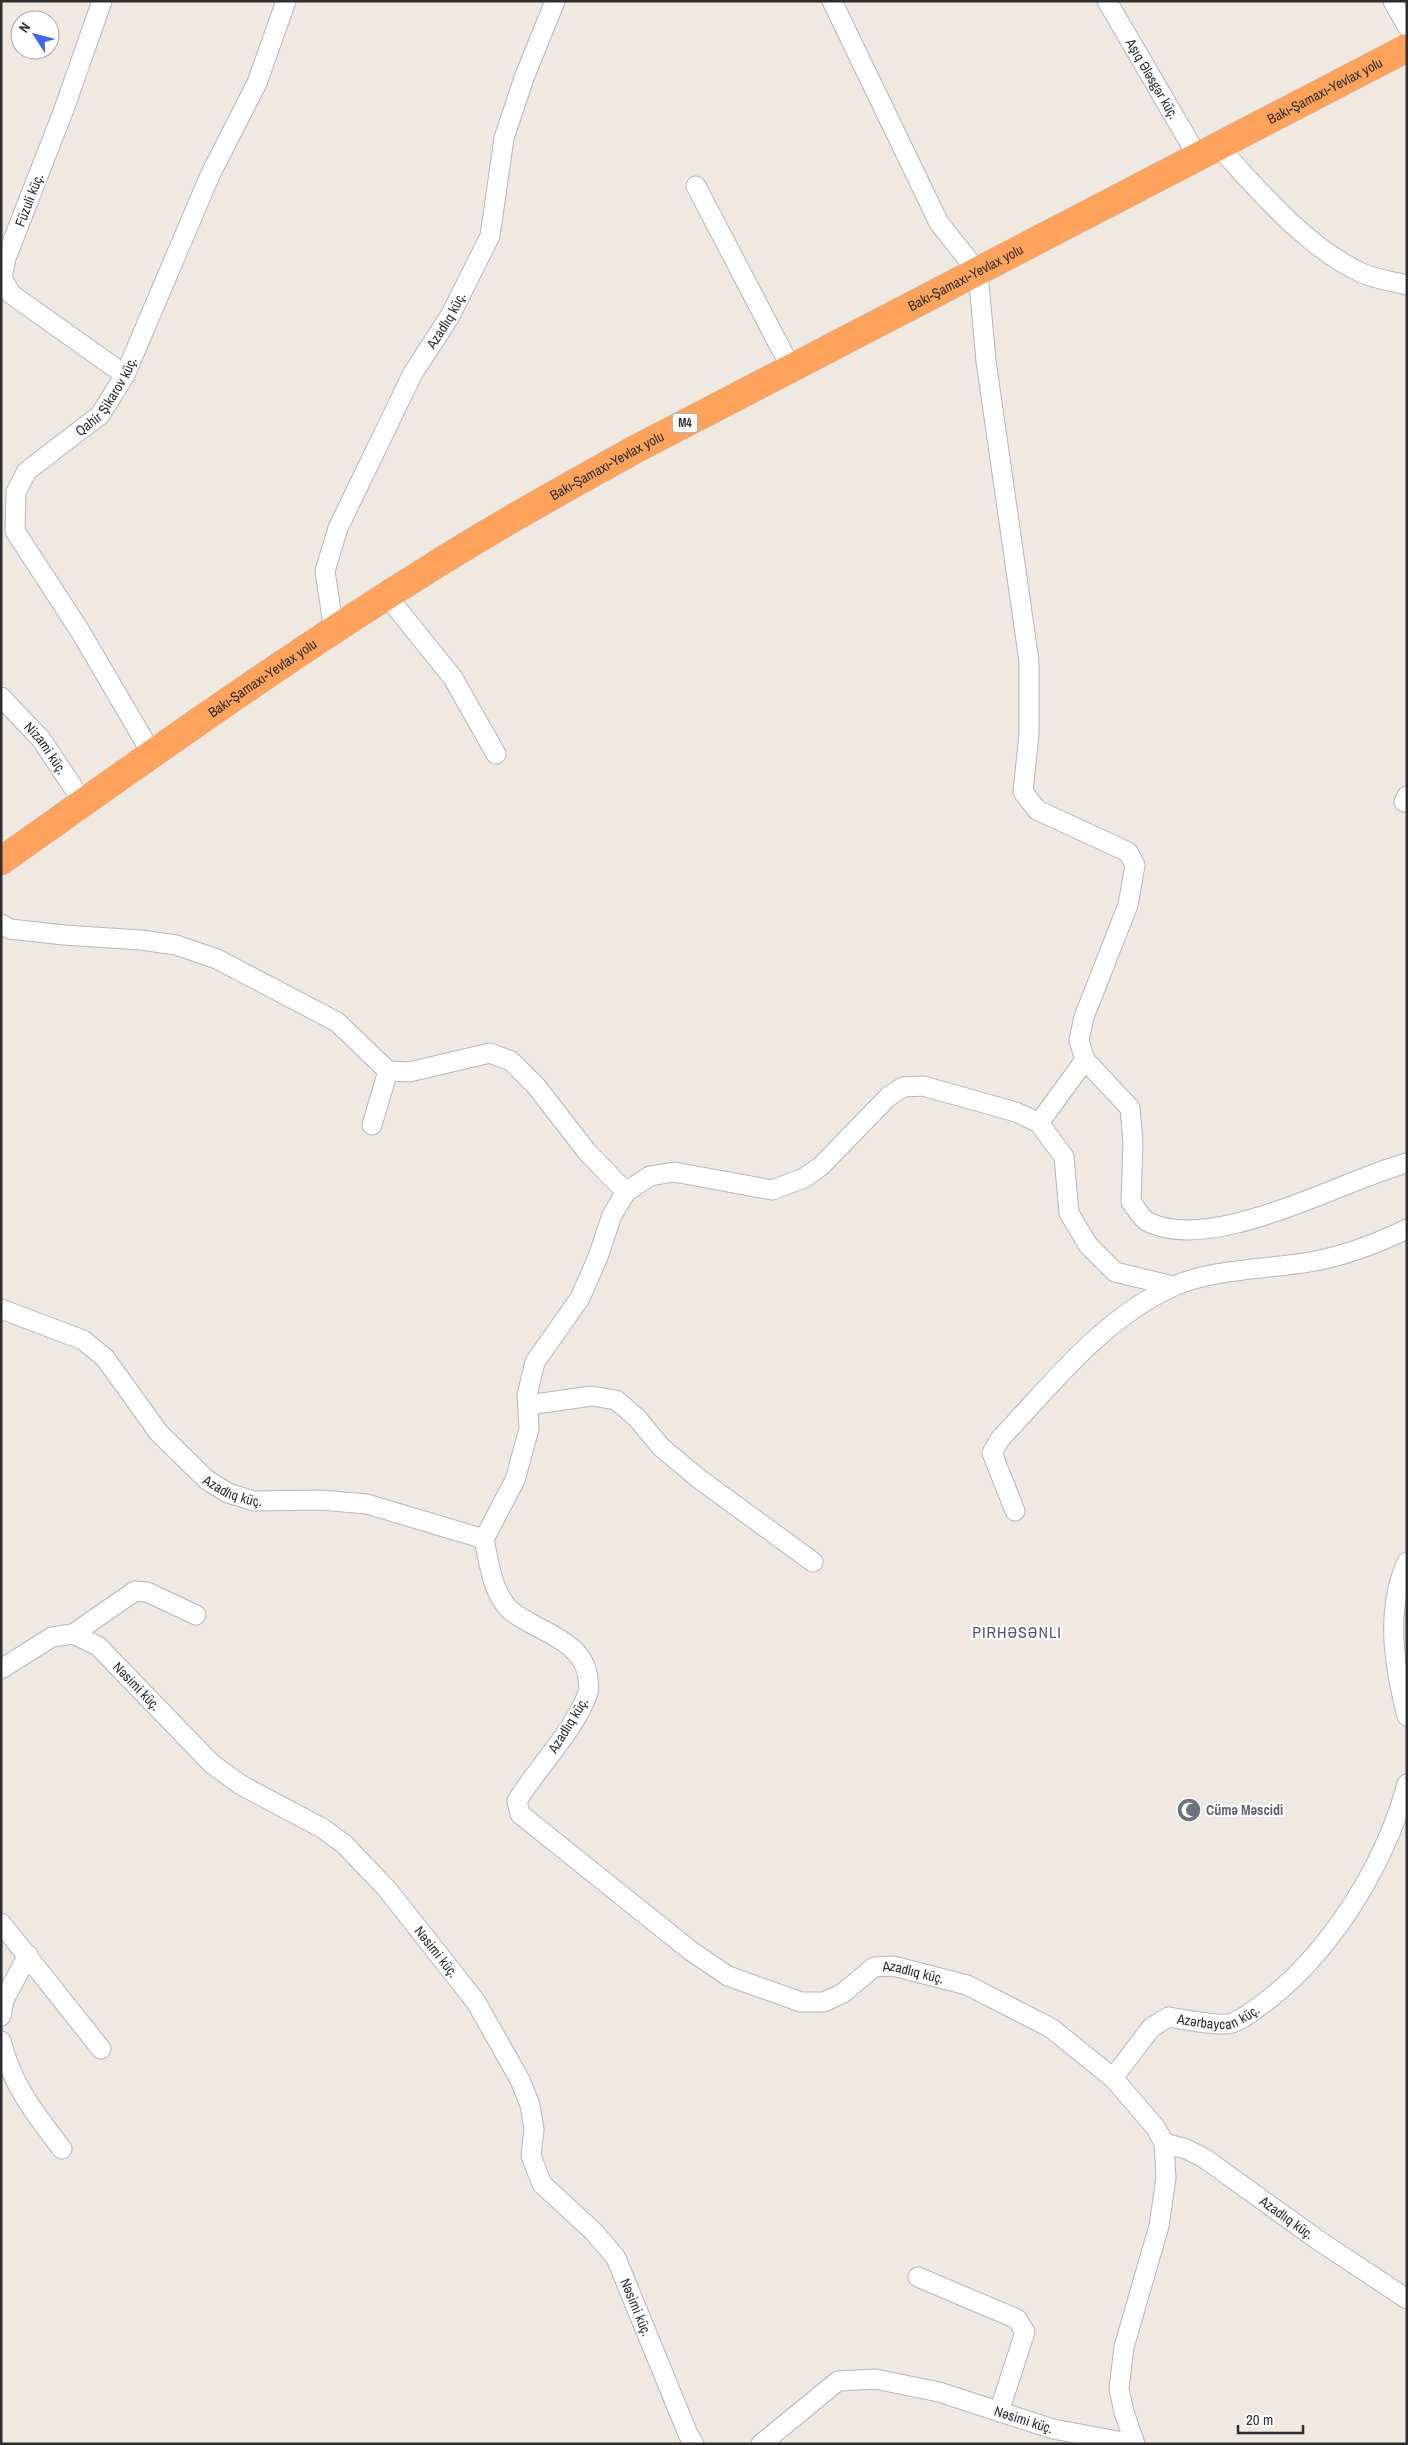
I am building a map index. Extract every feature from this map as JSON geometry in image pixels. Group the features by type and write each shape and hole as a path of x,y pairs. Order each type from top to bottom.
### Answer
{"highway":[{"name":"Bakı-Şamaxı-Yevlax yolu","path":"1,860 152,754 334,631 519,515 626,454 1407,48"}],"street":[{"name":"Füzuli küç.","path":"102,1 63,112 6,258 2,278 11,294 125,376"},
{"name":"Qahir Şikarov küç.","path":"152,754 80,631 15,531 16,492 27,471 100,415 125,376 211,173 256,83 286,1"},
{"name":"Azadlıq küç.","path":"334,631 325,571 338,528 413,373 450,316 490,236 504,138 524,78 555,1"},
{"path":"832,1 939,223 978,272 986,361 1029,661 1028,734 1023,792 1037,810 1128,852 1135,865 1128,905 1084,1017 1079,1040 1085,1060 1130,1108 1133,1142 1131,1202 1147,1222 1183,1232 1258,1219 1382,1170 1407,1163"},
{"name":"Aşıq Ələsgər küç.","path":"1107,1 1208,151 1279,213 1334,257 1363,274 1407,285"},
{"path":"1393,1 1407,26"},
{"path":"696,186 791,368"},
{"path":"387,596 453,678 496,754"},
{"name":"Nizami küç.","path":"1,697 42,739 83,802"},
{"path":"1,924 10,929 176,945 217,959 337,1022 388,1071 409,1072 490,1053 511,1061 536,1086 588,1153 626,1192"},
{"path":"1039,1123 1085,1060"},
{"path":"372,1124 388,1071"},
{"path":"484,1539 515,1480 529,1429 527,1395 535,1362 580,1298 598,1257 612,1215 626,1192 650,1176 674,1172 772,1190 804,1178 820,1166 888,1097 903,1087 923,1086 1016,1112 1039,1123 1064,1157 1069,1213 1088,1245 1114,1272 1173,1286"},
{"path":"1015,1511 992,1453 1000,1439 1092,1343 1127,1312 1173,1286 1219,1274 1310,1262 1352,1252 1407,1229"},
{"name":"Azadlıq küç.","path":"1,1309 83,1340 105,1358 158,1433 207,1480 228,1493 254,1501 321,1500 367,1504 484,1539 499,1595 510,1610 559,1639 579,1656 587,1671 589,1691 574,1721 517,1801 520,1814 690,1952 728,1976 801,2002 824,2002 842,1993 874,1967 893,1966 967,1985 1051,2028 1113,2078"},
{"path":"528,1406 592,1396 616,1400 636,1418 661,1447 698,1478 812,1562"},
{"path":"1407,1562 1400,1578 1392,1633 1398,1681 1407,1716"},
{"path":"1,1669 52,1637 73,1634 135,1591 147,1592 196,1615"},
{"name":"Nəsimi küç.","path":"73,1634 98,1646 212,1764 241,1785 322,1828 344,1844 387,1890 476,2002 520,2080 530,2105 534,2129 531,2156 542,2184 594,2232 616,2258 688,2434 694,2444"},
{"name":"Azərbaycan küç.","path":"1113,2078 1151,2028 1168,2017 1230,2024 1254,2011 1297,1976 1328,1941 1370,1873 1399,1812 1407,1784"},
{"path":"1,1923 101,2049"},
{"path":"1,2016 4,2000 28,1955"},
{"path":"1,2041 7,2063 24,2099 62,2149"},
{"path":"1113,2078 1156,2128 1164,2143 1166,2178 1159,2226 1124,2347 1119,2389 1134,2444"},
{"name":"Azadlıq küç.","path":"1164,2143 1186,2149 1204,2158 1318,2240 1407,2299"},
{"path":"918,2277 1017,2319 1025,2332 999,2412"},
{"name":"Nəsimi küç.","path":"760,2444 838,2381 875,2379 940,2392 1053,2429 1134,2444"}],"place":[{"name":"Cümə Məscidi","path":"1189,1810"}],"district":[{"name":"PIRHƏSƏNLI","path":"1017,1632"}]}
